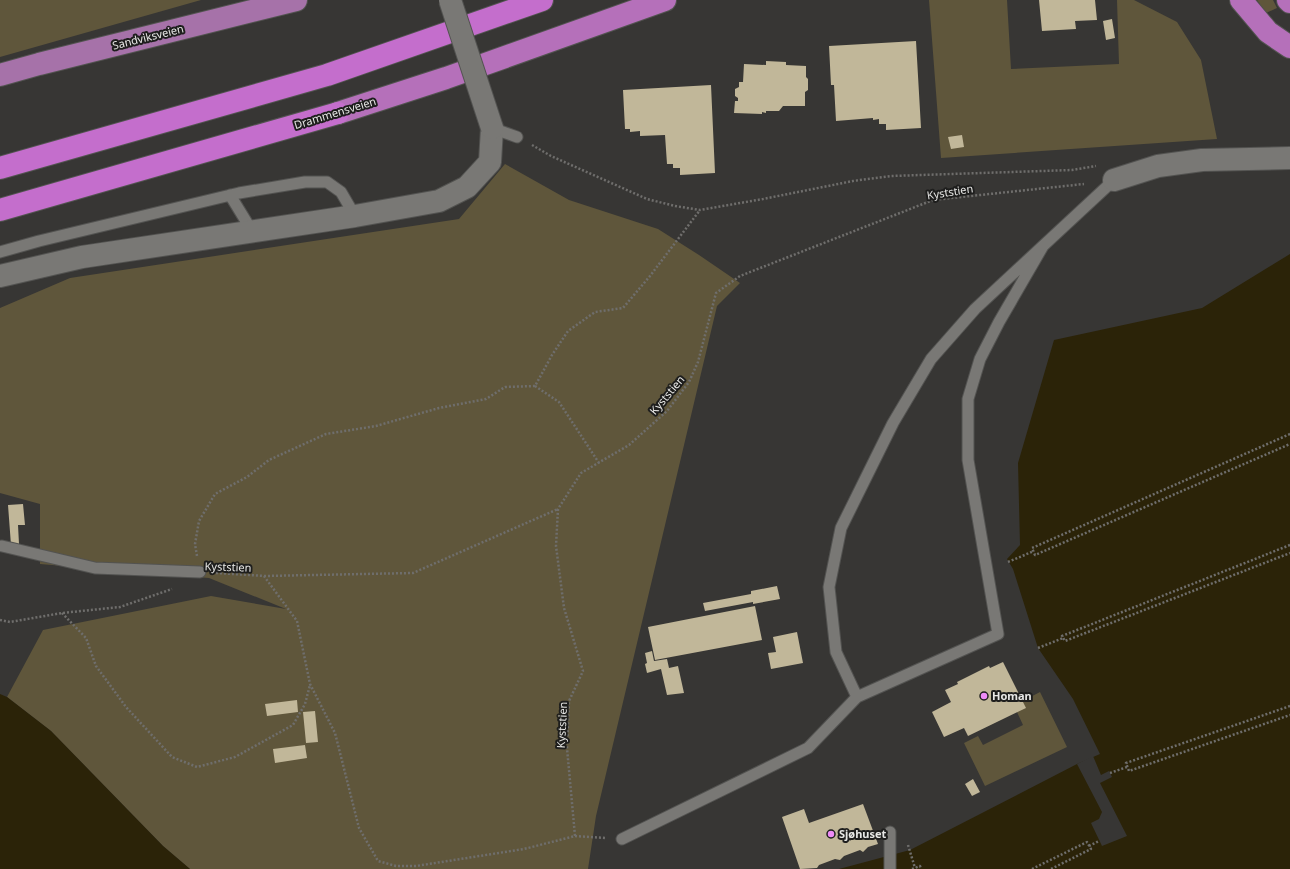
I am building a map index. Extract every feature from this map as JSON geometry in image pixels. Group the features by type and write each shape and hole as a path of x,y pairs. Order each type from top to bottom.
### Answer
{"highway":[{"path":"0,168 326,75 542,0"},
{"name":"Drammensveien","path":"0,210 338,113 446,78 665,0"},
{"path":"1241,0 1268,32 1290,47"}],"main road":[{"name":"Sandviksveien","path":"0,75 296,0"}],"street":[{"path":"0,276 82,257 439,202 468,187 490,162 492,128 450,0"},
{"path":"1107,173 1202,160 1290,158"}],"lane":[{"path":"492,128 517,137"},
{"path":"857,697 836,652 829,587 841,528 893,423 931,359 975,308 1043,246 1107,173"},
{"path":"0,252 39,241 230,195 305,182 327,182 341,192 355,216"},
{"path":"230,195 252,231"},
{"path":"622,839 808,748 857,697 998,634 968,460 968,399 980,359 999,322 1043,246"},
{"path":"2,546 95,568 200,572"},
{"path":"890,832 890,869"}],"path":[{"path":"517,137 551,156 647,199 700,210 763,200 853,181 891,176 1072,170 1107,173"},
{"name":"Kyststien","path":"0,620 10,622 62,613 120,607 183,586 200,572 264,576 298,621 310,684 335,733 359,828 378,861 396,866 416,866 524,849 575,836 567,748 569,701 583,671 564,608 556,546 558,509 581,473 629,445 666,411 689,382 698,362 716,293 740,276 933,200 1107,173"},
{"path":"535,386 552,355 568,331 595,312 623,308 650,276 700,210"},
{"path":"200,572 195,544 200,521 216,494 247,477 268,460 326,434 376,426 439,408 486,399 505,387 535,386 559,402 599,463"},
{"path":"1290,434 1032,548 1035,555 1290,444"},
{"path":"264,576 413,573 558,509"},
{"path":"1038,648 1063,638 1062,636 1290,546"},
{"path":"1008,562 1034,551"},
{"path":"1063,638 1064,641 1290,553"},
{"path":"62,613 86,638 96,666 126,707 172,756 197,767 235,757 293,725 305,704 310,684"},
{"path":"1127,767 1126,763 1290,706"},
{"path":"1110,773 1127,767 1129,770 1290,715"},
{"path":"575,836 622,839"},
{"path":"1089,846 1100,841"},
{"path":"1032,869 1087,842 1091,849 1051,869"},
{"path":"908,844 914,868 920,866 921,869"}],"shaded area":[{"path":"0,0 201,0 0,57"},
{"path":"929,0 1007,0 1011,69 1119,64 1117,0 1134,0 1177,22 1201,60 1217,139 941,158"},
{"path":"1257,0 1273,0 1277,8 1266,13"},
{"path":"505,164 569,200 658,229 740,283 717,306 596,816 588,869 190,869 163,846 51,731 7,697 43,630 211,596 286,609 209,578 40,564 40,504 0,493 0,308 70,278 459,219"},
{"path":"1290,254 1290,869 839,869 910,850 1077,764 1100,754 1073,699 1038,648 1013,569 1007,559 1020,545 1018,463 1054,340 1202,308"},
{"path":"1040,692 1067,747 985,786 964,743 978,736 983,745 1023,725 1017,712 1021,702"},
{"path":"0,694 7,697 51,731 163,846 190,869 0,869"}],"pier":[{"path":"1093,756 1101,775 1109,771 1112,777 1100,783 1127,836 1102,846 1091,823 1099,819 1102,812 1077,764"}],"building":[{"path":"1039,0 1095,0 1097,20 1075,21 1076,29 1042,31"},
{"path":"1112,19 1115,38 1106,40 1103,21"},
{"path":"916,41 921,128 886,130 886,124 879,124 879,119 873,120 873,118 836,121 834,85 831,85 829,46"},
{"path":"766,61 786,62 786,65 806,66 808,90 805,92 805,106 783,106 779,111 766,111 766,113 762,112 762,114 734,113 735,101 738,101 738,98 735,96 735,89 739,87 739,82 743,82 744,64 766,65"},
{"path":"711,85 715,173 680,175 680,168 673,168 673,164 667,164 665,135 640,136 640,131 630,132 630,129 625,129 623,90"},
{"path":"962,135 964,147 951,149 948,137"},
{"path":"23,504 25,525 18,525 19,544 11,545 8,505"},
{"path":"777,586 780,599 753,604 753,602 705,611 703,603 751,594 751,591"},
{"path":"755,606 762,640 655,660 648,627"},
{"path":"797,632 803,663 771,669 768,653 776,652 773,637"},
{"path":"652,651 654,661 667,659 669,668 678,666 684,693 667,695 661,669 647,673 645,653"},
{"name":"Homan","path":"1003,662 1026,708 968,736 964,728 944,737 932,712 951,702 945,690 958,684 957,682 989,666 990,668"},
{"path":"297,700 298,712 267,716 265,704"},
{"path":"315,711 318,742 306,743 303,712"},
{"path":"305,745 307,758 275,763 273,749"},
{"path":"973,779 980,792 972,796 965,784"},
{"name":"Sjøhuset","path":"863,804 878,844 868,847 863,852 860,850 844,856 840,860 835,859 819,865 817,868 800,869 782,817 804,809 809,823"}],"place":[{"name":"Homan","path":"984,696"},
{"name":"Sjøhuset","path":"831,834"}]}
